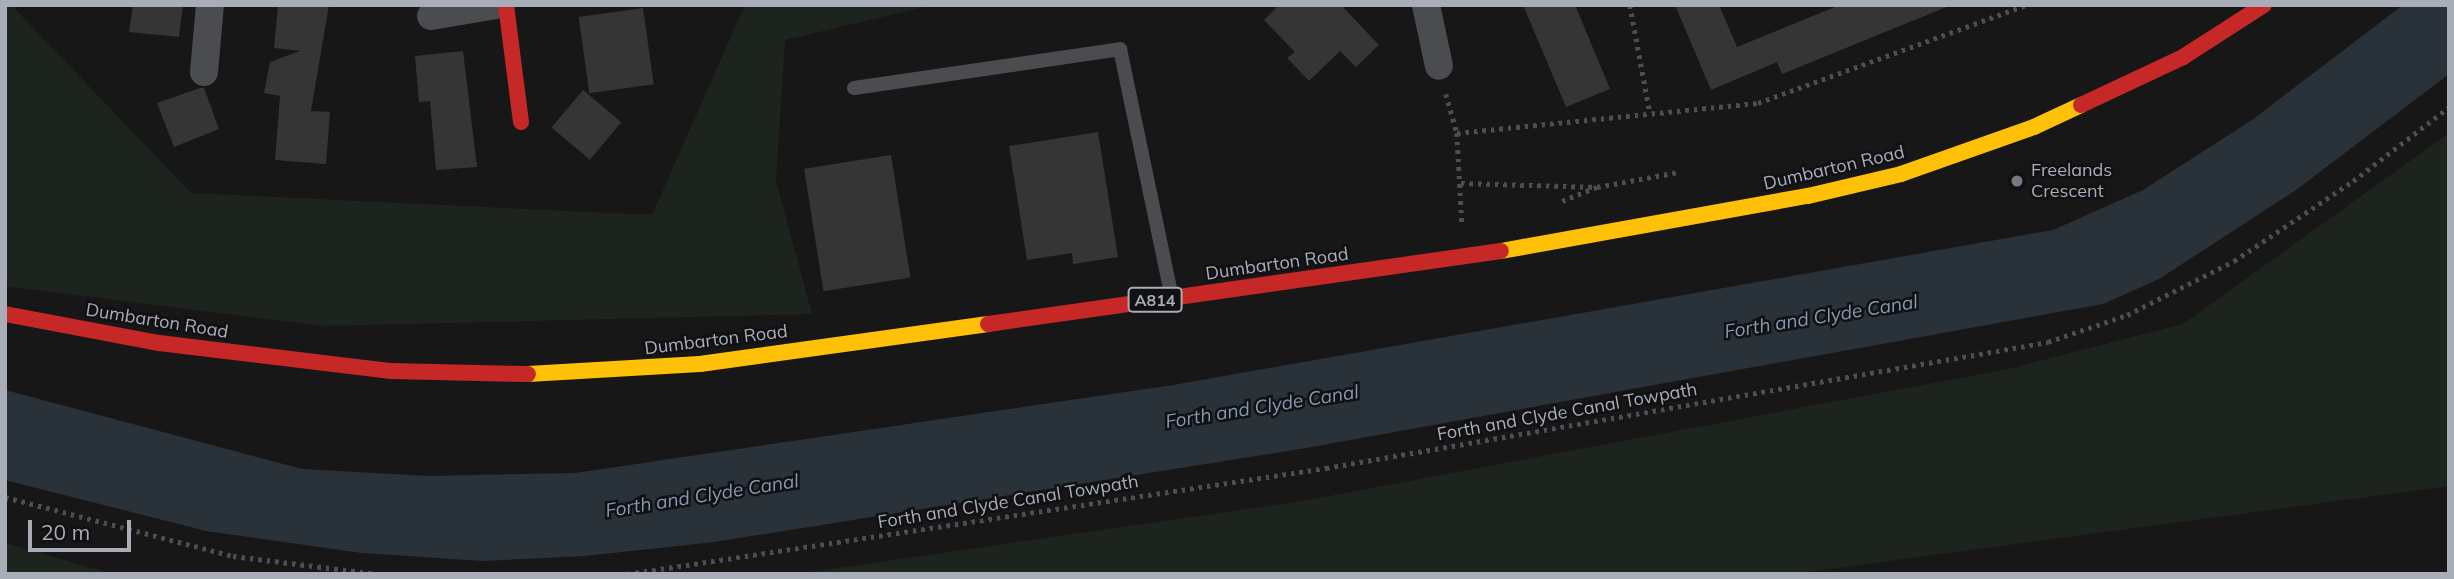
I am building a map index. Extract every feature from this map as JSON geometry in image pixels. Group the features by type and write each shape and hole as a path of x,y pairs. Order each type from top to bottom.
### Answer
{"main road":[{"path":"506,5 521,122"},
{"name":"Dumbarton Road","path":"5,314 285,360 391,371 513,375 699,364 1462,258 1808,196 1901,174 2109,95 2183,57 2264,5"}],"street":[{"path":"204,72 210,5"},
{"path":"431,16 496,5"},
{"path":"1426,5 1439,66"}],"lane":[{"path":"854,88 1121,48 1172,298"}],"path":[{"path":"1630,5 1650,113"},
{"path":"1457,133 1758,103 2026,5"},
{"path":"1439,66 1457,133 1462,227"},
{"name":"Forth and Clyde Canal Towpath","path":"627,574 1326,468 2048,342 2127,315 2234,261 2353,181 2449,107"},
{"path":"1461,183 1597,187 1679,172"},
{"path":"5,497 233,556 377,574"}],"shaded area":[{"path":"5,5 17,5 16,10 191,193 652,215 745,5 933,5 785,40 776,181 812,314 324,326 5,286"},
{"path":"2449,133 2449,486 1792,574 795,574 1297,502 2008,369 2183,324"},
{"path":"5,543 113,574 5,574"}],"water":[{"name":"Forth and Clyde Canal","path":"2403,5 2449,5 2449,74 2296,190 2159,279 2103,304 1306,448 714,542 585,556 482,561 362,553 206,531 5,480 5,390 302,469 427,476 575,473 1173,385 2053,230 2143,190 2252,120"}],"building":[{"path":"133,5 183,5 179,37 129,32"},
{"path":"278,5 329,5 311,111 330,112 326,164 275,160 280,96 264,93 270,62 300,51 274,48"},
{"path":"1279,5 1341,5 1379,45 1356,67 1340,51 1309,81 1287,58 1295,52 1264,20"},
{"path":"1523,5 1575,5 1610,89 1566,107"},
{"path":"1675,5 1719,5 1737,47 1840,5 1949,6 1782,74 1777,62 1711,90"},
{"path":"643,8 654,84 589,93 579,17"},
{"path":"463,51 477,167 436,170 430,101 419,102 415,56"},
{"path":"204,88 219,129 174,147 157,103"},
{"path":"583,90 621,122 590,160 552,128"},
{"path":"1098,132 1118,257 1073,264 1072,253 1027,260 1009,146"},
{"path":"891,155 910,277 823,291 804,169"}],"traffic: slow":[{"path":"1501,251 1808,196 1901,174 2034,127 2081,105"},
{"path":"528,374 700,364 988,324"}],"traffic: jam":[{"path":"506,5 521,122"},
{"path":"2081,105 2183,57 2264,5"},
{"path":"988,324 1501,251"},
{"path":"5,314 159,343 391,371 528,374"}],"place":[{"name":"Freelands Crescent","path":"2017,181"}]}
